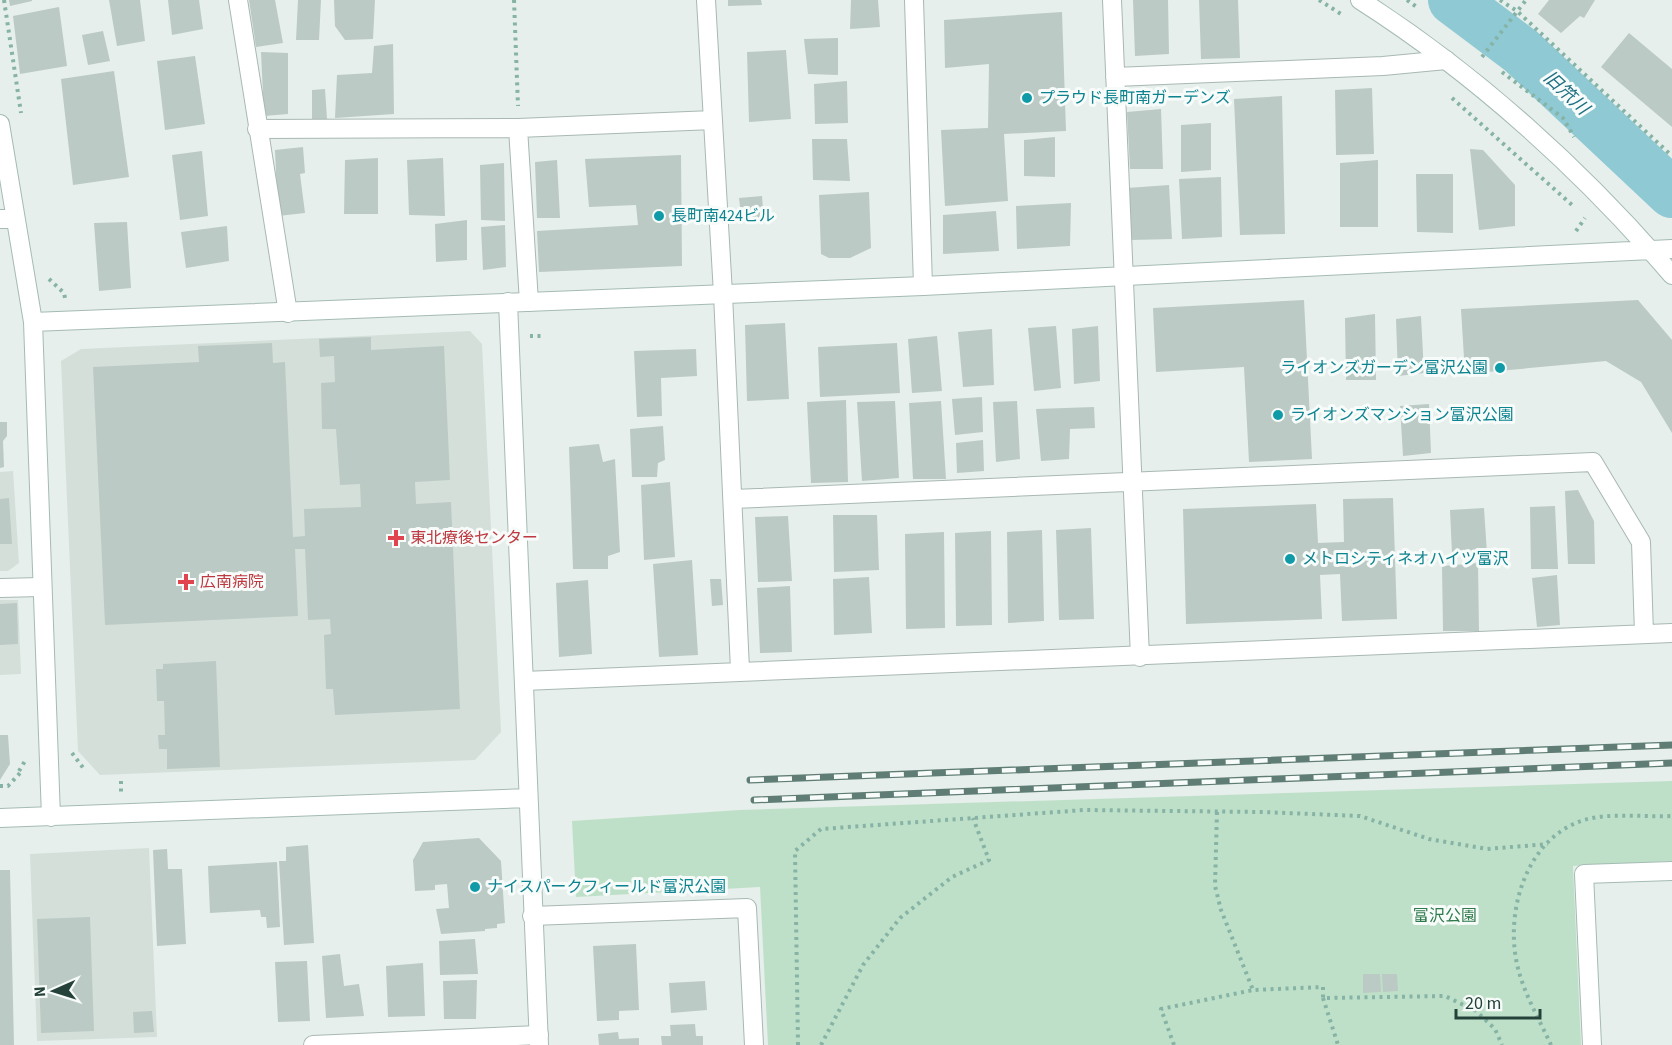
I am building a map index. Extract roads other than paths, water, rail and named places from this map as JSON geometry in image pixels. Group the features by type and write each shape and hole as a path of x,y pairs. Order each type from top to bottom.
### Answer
{"street":[{"path":"238,0 288,314"},
{"path":"706,0 723,294 740,670"},
{"path":"914,0 923,286"},
{"path":"1112,0 1140,657"},
{"path":"1360,0 1446,60 1547,146 1672,275"},
{"path":"1115,77 1383,66 1446,60"},
{"path":"257,129 518,128 713,120"},
{"path":"0,124 8,219 33,322 51,817"},
{"path":"518,128 529,302"},
{"path":"33,322 288,314 508,302 923,286 1672,249"},
{"path":"313,1045 539,1040 508,302"},
{"path":"733,499 1593,462 1641,542 1644,634"},
{"path":"0,588 41,587"},
{"path":"524,681 740,670 1140,657 1672,633"},
{"path":"0,819 528,798"},
{"path":"1592,1045 1584,874 1672,871"},
{"path":"532,916 747,908 754,1045"}],"waterway":[{"name":"旧笊川","path":"1453,0 1521,51 1672,193"}],"railway":[{"path":"750,780 1672,745"},
{"path":"754,800 1672,763"}],"place":[{"name":"プラウド長町南ガーデンズ","path":"1027,98"},
{"name":"長町南424ビル","path":"659,216"},
{"name":"ライオンズガーデン富沢公園","path":"1500,368"},
{"name":"ライオンズマンション富沢公園","path":"1278,415"},
{"name":"東北療後センター","path":"396,538"},
{"name":"メトロシティネオハイツ富沢","path":"1290,559"},
{"name":"広南病院","path":"186,582"},
{"name":"ナイスパークフィールド富沢公園","path":"475,887"}],"park label":[{"name":"富沢公園","path":"1445,916"}]}
